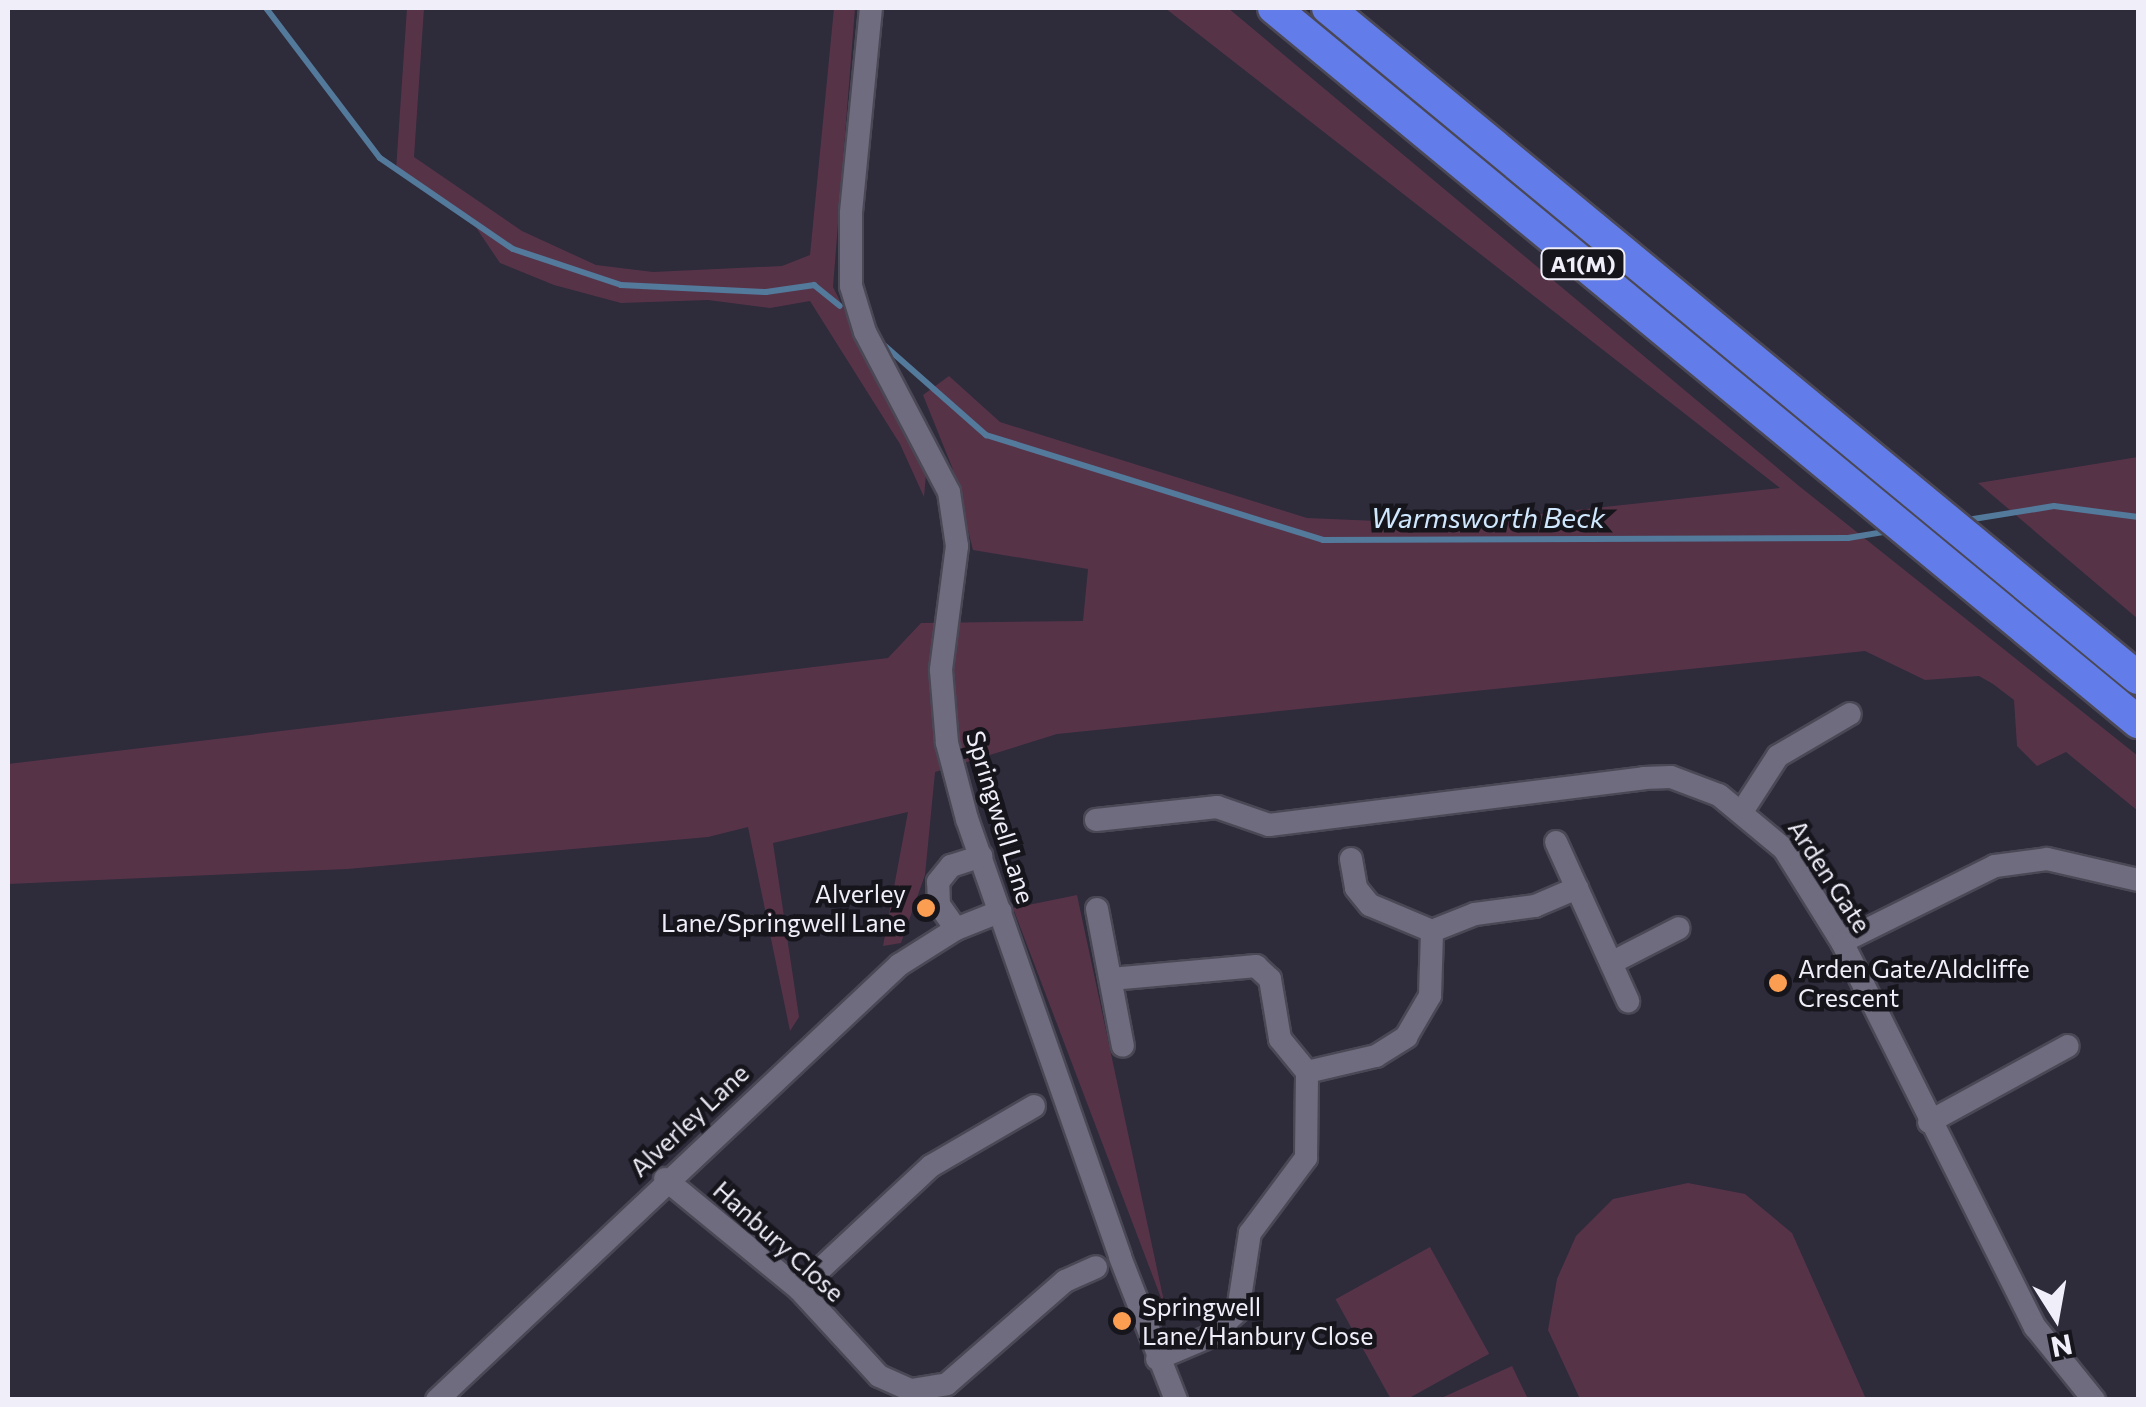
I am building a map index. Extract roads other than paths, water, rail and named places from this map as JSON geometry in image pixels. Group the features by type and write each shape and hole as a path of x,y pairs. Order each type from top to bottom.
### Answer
{"highway":[{"name":"A1(M)","path":"1274,8 2138,722"},
{"name":"A1(M)","path":"1328,8 2138,678"}],"street":[{"name":"Springwell Lane","path":"870,8 851,213 851,286 865,332 949,492 956,578 941,706 981,856 1157,1359 1176,1400"},
{"path":"1743,810 1770,763 1850,714"},
{"name":"Arden Gate","path":"1096,820 1217,808 1268,825 1671,777 1743,810 1784,848 1842,942 2035,1327 2094,1400"},
{"path":"1556,842 1628,1001"},
{"path":"956,929 939,906 938,882 951,866 981,856"},
{"path":"1351,858 1356,888 1370,905 1432,931 1475,914 1535,906 1577,888"},
{"path":"1842,942 2008,863 2078,862 2138,880"},
{"path":"1097,909 1123,1046"},
{"name":"Alverley Lane","path":"436,1400 665,1180 899,965 956,929 1001,911"},
{"path":"1611,963 1679,928"},
{"path":"1306,1072 1376,1056 1406,1038 1430,996 1432,931"},
{"path":"1111,979 1238,962 1256,966 1270,979 1280,1039 1306,1072 1306,1158 1297,1178 1250,1233 1238,1311 1212,1336 1157,1359"},
{"path":"1929,1122 2068,1046"},
{"path":"799,1289 931,1166 1034,1106"},
{"name":"Hanbury Close","path":"665,1180 799,1289 879,1376 912,1390 947,1384 1065,1281 1096,1267"}],"waterway":[{"name":"Warmsworth Beck","path":"266,8 380,158 513,249 621,285 766,292 814,285 840,306"},
{"name":"Warmsworth Beck","path":"885,346 986,435 1323,540 1848,538 1890,531"},
{"name":"Warmsworth Beck","path":"1967,520 2054,506 2138,517"}],"place":[{"name":"Alverley Lane/Springwell Lane","path":"926,908"},
{"name":"Arden Gate/Aldcliffe Crescent","path":"1778,983"},
{"name":"Springwell Lane/Hanbury Close","path":"1122,1321"}]}
